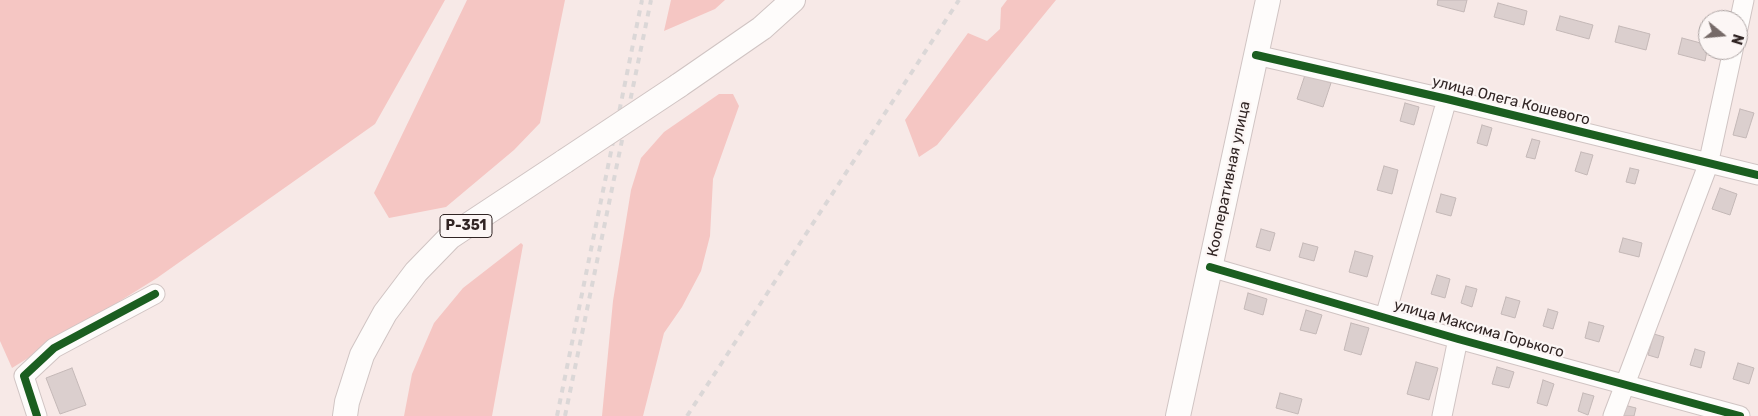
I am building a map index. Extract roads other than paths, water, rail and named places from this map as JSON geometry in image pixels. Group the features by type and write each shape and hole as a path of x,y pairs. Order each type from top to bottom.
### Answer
{"main road":[{"name":"Р-351","path":"346,416 347,402 362,355 385,312 416,272 450,236 678,86 762,28 794,0"},
{"name":"Кооперативная улица","path":"1178,416 1268,0"}],"street":[{"name":"улица Олега Кошевого","path":"1256,55 1447,99 1758,175"},
{"path":"1613,416 1708,164 1731,60"},
{"path":"1385,317 1447,99"},
{"name":"улица Максима Горького","path":"1210,267 1458,339 1740,416"},
{"path":"37,416 24,376 54,348 155,294"},
{"path":"1442,416 1458,339"}],"railway":[{"path":"557,416 642,0"},
{"path":"565,416 651,0"},
{"path":"687,416 959,0"}]}
